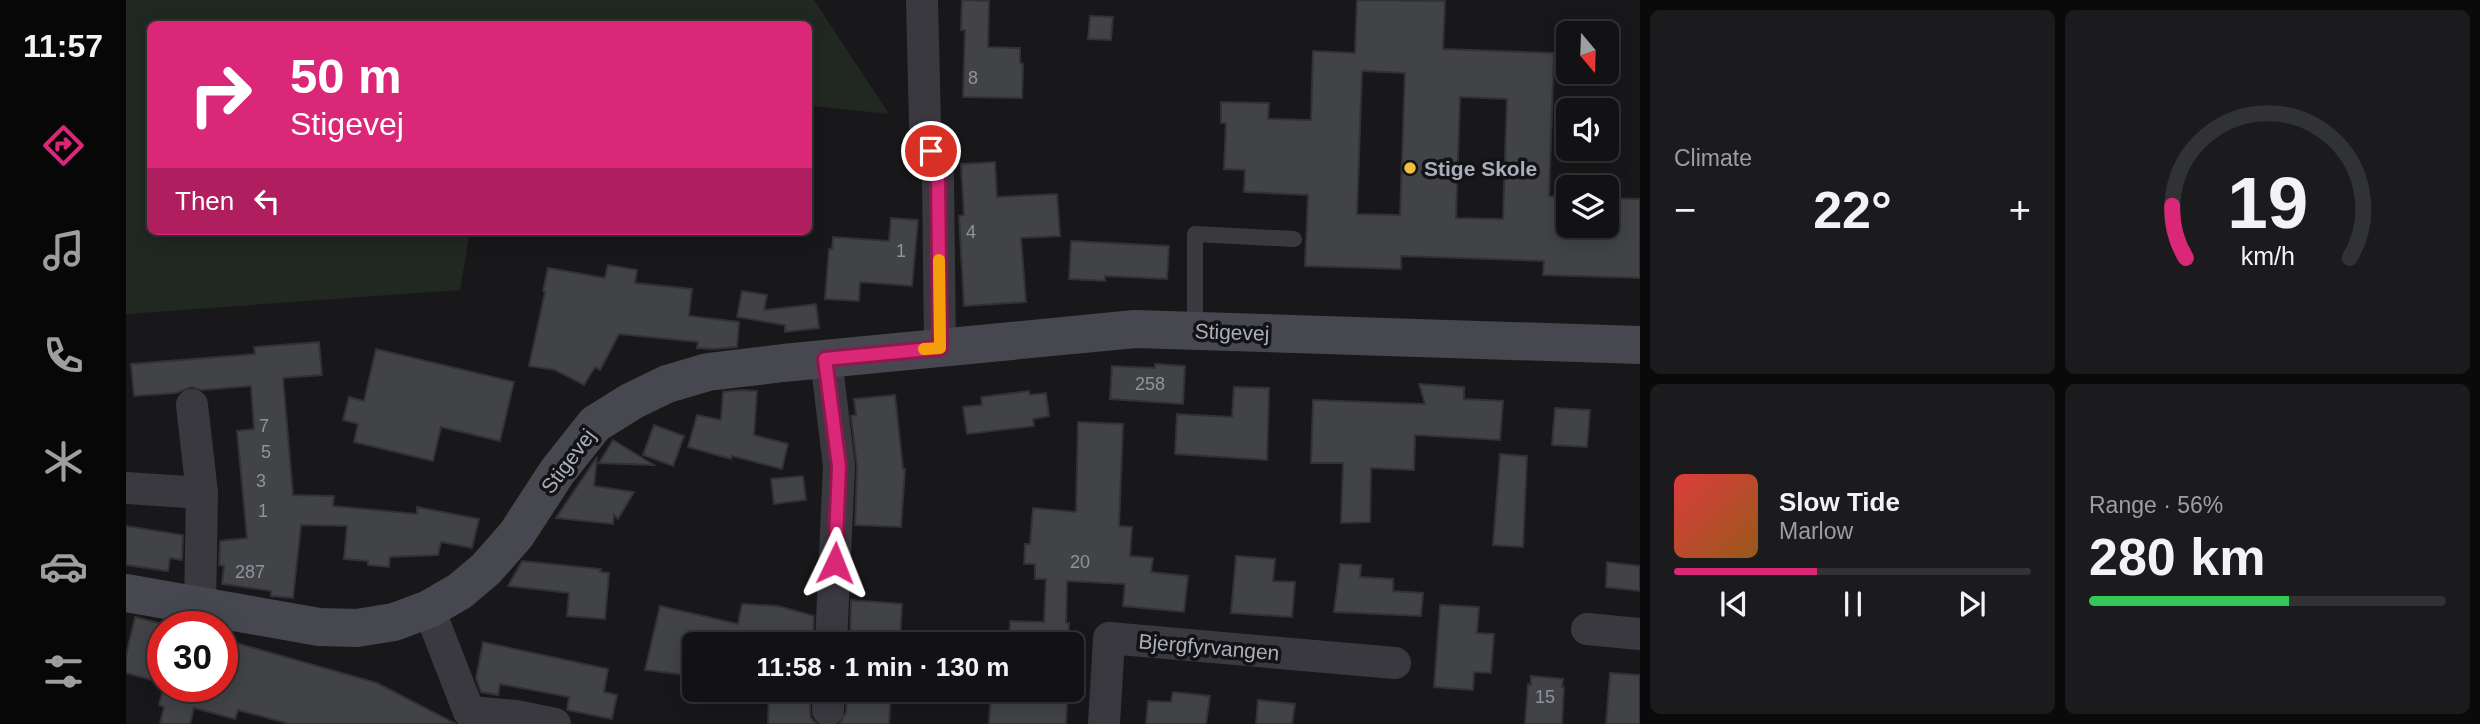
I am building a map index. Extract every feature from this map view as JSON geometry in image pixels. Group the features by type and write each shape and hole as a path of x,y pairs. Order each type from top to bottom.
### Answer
{"street":[{"path":"922,0 925,124 938,177 940,348"},
{"name":"Stigevej","path":"126,593 319,627 357,628 394,622 429,609 460,592 486,569 516,534 557,472 595,424 632,401 667,384 708,372 1052,338 1091,331 1135,329 1640,345"},
{"path":"825,359 839,466 832,632"},
{"path":"192,405 202,493 200,606"},
{"path":"126,488 202,493"},
{"path":"429,609 480,718 516,716 555,724"},
{"path":"1587,629 1640,634"},
{"name":"Bjergfyrvangen","path":"1104,724 1109,638 1395,663"}],"lane":[{"path":"1195,331 1195,234 1294,239"}],"shaded area":[{"path":"126,0 814,0 889,114 813,106 812,122 812,21 147,21 147,235 469,235 460,290 126,314"}],"building":[{"path":"962,0 989,1 988,47 1020,48 1020,63 1023,64 1022,98 963,97 965,30 961,30"},
{"path":"1357,0 1445,1 1443,49 1554,53 1549,196 1556,196 1556,238 1619,238 1619,198 1640,199 1640,278 1543,275 1544,261 1401,256 1401,269 1305,266 1308,195 1244,192 1245,170 1224,169 1226,123 1221,123 1221,102 1269,103 1268,119 1311,120 1313,51 1355,53","holes":["1362,71 1405,73 1400,215 1357,214","1460,97 1507,99 1503,219 1456,218"]},
{"path":"1090,16 1113,17 1111,40 1088,39"},
{"path":"995,162 997,197 1057,194 1060,236 1021,238 1026,302 964,306 959,216 964,215 961,164"},
{"path":"891,218 918,220 912,286 860,282 859,301 825,299 829,249 832,249 833,237 889,241"},
{"path":"1071,241 1169,246 1167,279 1105,276 1105,281 1069,279"},
{"path":"608,265 637,270 635,283 692,289 689,316 739,322 737,347 697,348 698,342 619,334 600,370 595,367 584,385 555,370 529,366 548,268 605,278"},
{"path":"742,291 767,295 764,310 816,304 819,328 785,332 785,325 737,317"},
{"path":"319,342 322,375 283,378 293,495 334,496 333,506 417,514 417,507 479,519 472,548 441,542 438,555 390,557 389,567 368,565 368,561 344,559 347,526 301,525 293,598 271,596 271,591 222,584 224,566 219,565 220,541 247,538 237,431 254,429 251,386 202,390 191,387 176,393 134,396 131,364 255,354 254,347"},
{"path":"376,349 514,382 500,441 441,427 433,461 354,442 358,424 343,420 349,397 364,401"},
{"path":"1155,364 1185,366 1183,404 1110,399 1112,366 1155,368"},
{"path":"1419,384 1464,387 1464,399 1503,401 1500,440 1415,435 1414,470 1371,468 1370,522 1341,523 1343,463 1311,463 1313,400 1425,404"},
{"path":"1234,387 1269,388 1267,460 1175,454 1177,414 1232,417"},
{"path":"757,391 754,435 788,444 782,469 688,447 697,415 721,420 723,392"},
{"path":"1029,391 1030,395 1046,393 1049,416 1033,419 1034,426 967,434 963,407 982,405 981,397"},
{"path":"895,395 905,469 901,527 855,525 857,467 851,416 856,415 854,399"},
{"path":"1555,408 1590,410 1587,447 1552,445"},
{"path":"1078,422 1123,424 1119,526 1132,527 1130,556 1153,558 1151,572 1188,576 1184,612 1123,606 1125,584 1067,581 1066,623 1069,623 1069,632 1010,632 1010,621 1044,622 1046,579 1035,579 1035,564 1024,564 1025,544 1030,544 1033,508 1076,512"},
{"path":"654,425 684,436 673,466 643,455"},
{"path":"613,440 654,465 599,463"},
{"path":"1500,454 1527,456 1523,547 1493,545"},
{"path":"597,457 594,486 634,492 618,519 614,515 613,524 556,518"},
{"path":"803,476 806,500 774,504 771,479"},
{"path":"126,526 183,535 182,560 170,558 168,571 126,565"},
{"path":"1236,556 1275,559 1273,581 1295,582 1292,617 1231,613"},
{"path":"522,561 601,569 600,572 609,573 605,619 567,616 569,593 508,586"},
{"path":"1607,562 1640,566 1640,591 1606,587"},
{"path":"1340,564 1361,565 1360,577 1393,579 1393,591 1423,593 1421,616 1334,612"},
{"path":"851,600 902,604 901,632 850,632"},
{"path":"742,604 778,606 814,616 813,632 682,632 682,674 645,670 660,606 738,624"},
{"path":"1440,605 1479,607 1477,633 1494,634 1491,673 1474,672 1473,690 1434,687"},
{"path":"135,617 147,620 147,679 126,673 126,656"},
{"path":"483,642 608,669 604,692 617,695 612,719 567,710 569,697 500,684 498,695 481,692 476,678"},
{"path":"238,644 377,683 456,724 290,724 238,710 235,719 194,708 190,724 160,724 164,707 159,705 160,702 238,702"},
{"path":"1610,673 1640,675 1640,724 1606,724"},
{"path":"1531,676 1563,679 1562,724 1525,724"},
{"path":"1173,692 1210,696 1206,724 1146,724 1148,701 1171,702"},
{"path":"1258,700 1295,704 1292,724 1256,724"},
{"path":"769,702 810,702 811,718 817,724 768,724"},
{"path":"846,702 890,702 889,724 839,724 846,712"},
{"path":"990,702 1067,703 1066,724 989,724"}],"slow traffic":[{"path":"924,349 940,348 939,260"}],"place":[{"name":"Stige Skole","path":"1410,168"}],"route":[{"path":"835,563 839,466 825,359 940,348 938,177 931,151"}]}
